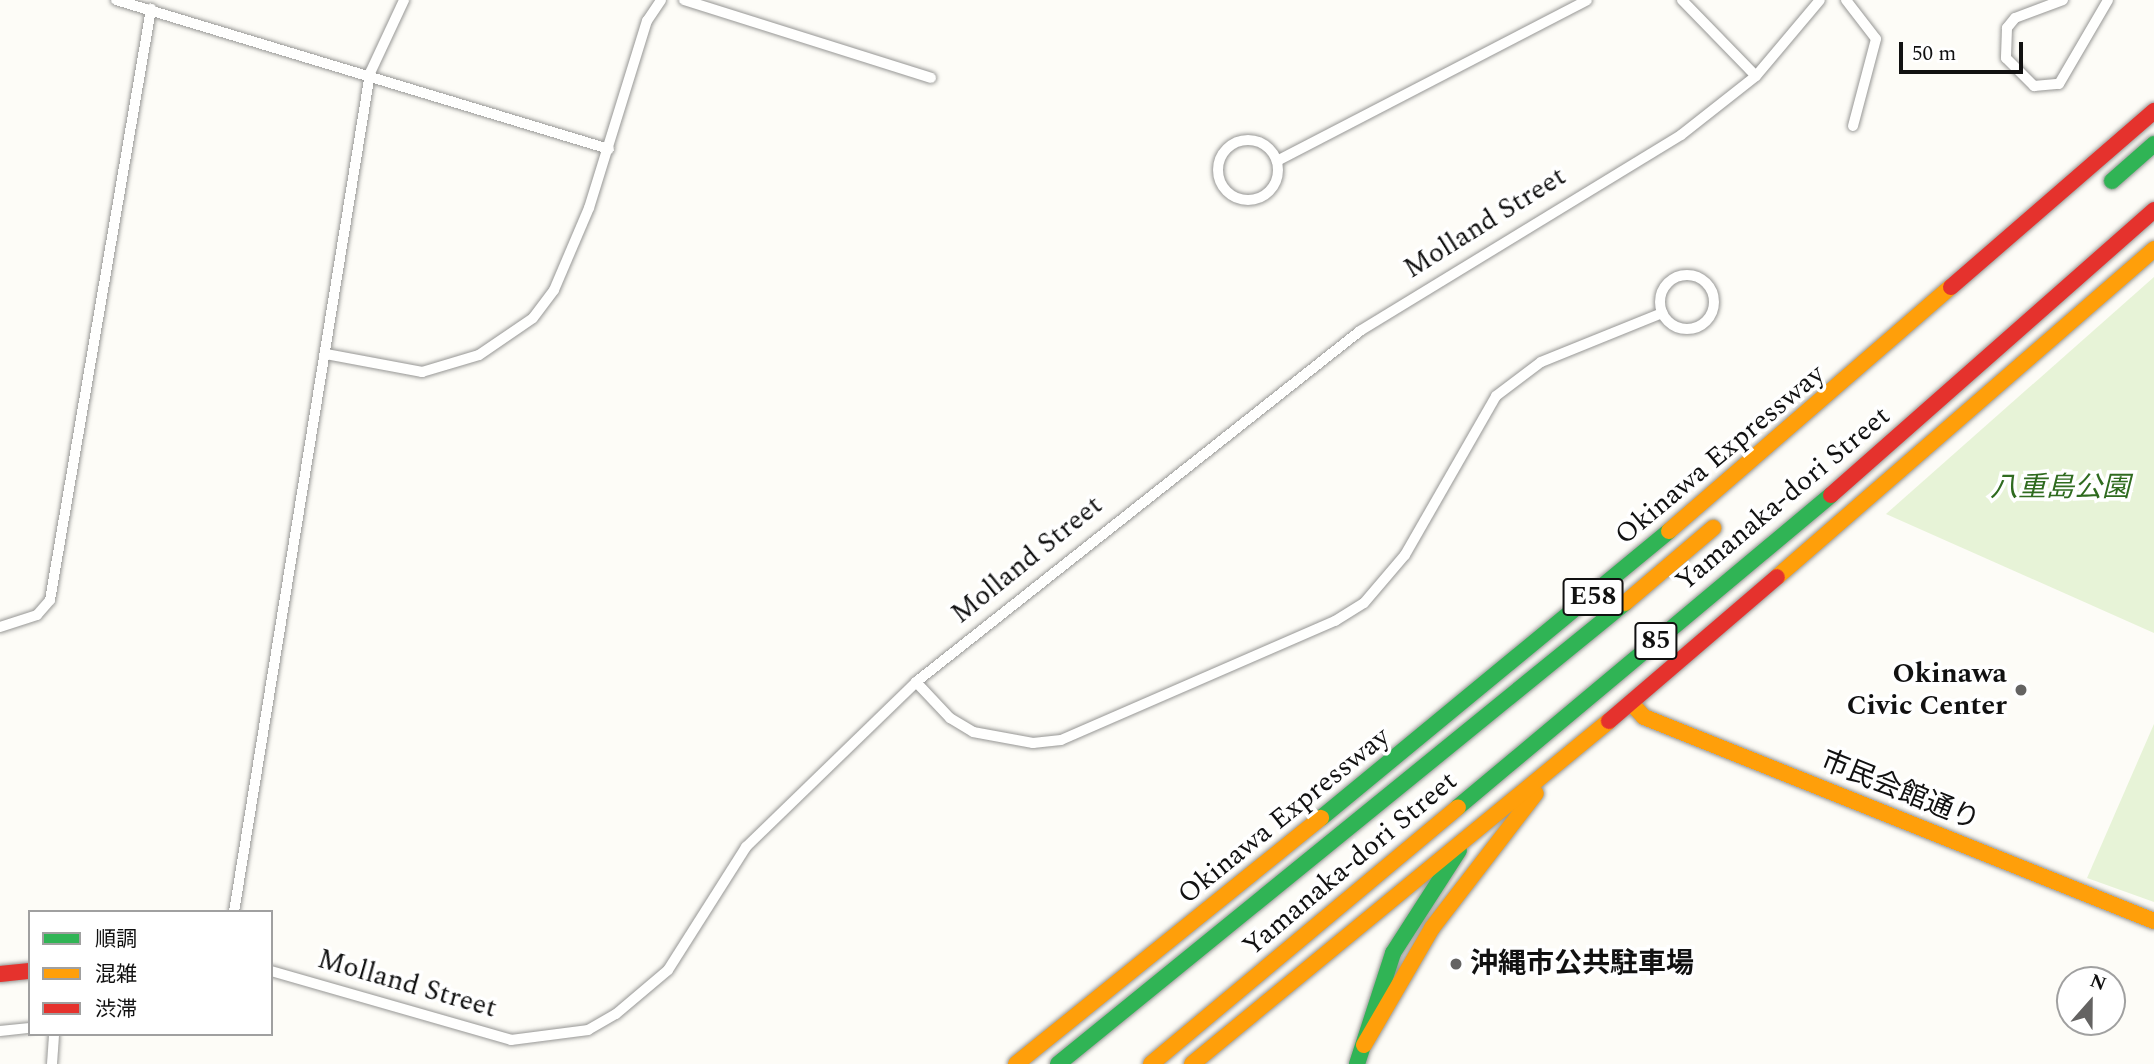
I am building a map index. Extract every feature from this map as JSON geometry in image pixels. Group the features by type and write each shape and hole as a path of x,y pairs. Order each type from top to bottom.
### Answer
{"main road":[{"name":"Okinawa Expressway","path":"1016,1064 1597,594 2154,111"},
{"path":"2102,190 2154,144"},
{"name":"Yamanaka-dori Street","path":"1151,1064 1396,862 1864,467 2154,210"},
{"name":"Yamanaka-dori Street","path":"1192,1064 1474,826 1489,809 1631,703 2154,249"},
{"name":"Okinawa Expressway","path":"1058,1064 1434,763 1728,514"},
{"name":"市民会館通り","path":"1631,703 1644,717 2154,921"},
{"path":"1364,1045 1432,928 1503,832 1573,747"},
{"path":"1501,772 1489,809 1503,832"},
{"path":"1396,862 1426,846 1464,813 1489,809"},
{"path":"1357,1064 1393,953 1474,826"},
{"path":"1356,924 1386,929 1393,953"},
{"path":"0,974 28,971"}],"lane":[{"path":"116,0 370,73 609,149"},
{"path":"234,910 370,73 404,0"},
{"path":"326,354 422,372 455,366 508,337 554,290 609,149 647,21 661,0"},
{"path":"684,0 931,78"},
{"path":"1277,161 1587,0"},
{"path":"1682,0 1756,76"},
{"name":"Molland Street","path":"273,972 511,1040 588,1030 644,995 668,971 746,847 916,682 1360,331 1681,135 1756,76 1820,0"},
{"path":"1846,0 1876,39 1853,126"},
{"path":"2063,0 2015,18 2007,28 2006,58 2034,86 2059,84 2108,0"},
{"path":"0,627 29,620 50,600 151,9"},
{"path":"1236,142 1259,142 1277,161 1275,184 1261,198 1239,199 1222,184 1220,158 1236,142"},
{"path":"1680,275 1699,277 1711,288 1713,311 1695,328 1673,325 1662,313 1662,290 1680,275"},
{"path":"916,682 950,719 973,732 1033,743 1061,740 1335,621 1373,594 1405,555 1496,396 1541,362 1662,313"},
{"path":"0,1031 28,1028"},
{"path":"52,1064 54,1036"}],"green space":[{"name":"八重島公園","path":"2154,277 2154,633 1886,514"},
{"path":"2154,724 2154,902 2087,878"}],"traffic: fast":[{"path":"2112,181 2154,144"},
{"path":"1458,807 1831,495"},
{"path":"1321,818 1669,531"},
{"path":"1058,1064 1625,603"},
{"path":"1357,1064 1393,953 1459,850"}],"traffic: slow":[{"path":"1777,577 2154,249"},
{"path":"1669,531 1951,287"},
{"path":"1625,603 1713,528"},
{"path":"1631,703 1644,717 2154,921"},
{"path":"1192,1064 1609,721"},
{"path":"1364,1045 1432,928 1536,793"},
{"path":"1151,1064 1458,807"},
{"path":"1016,1064 1321,818"}],"traffic: jam":[{"path":"1951,287 2154,111"},
{"path":"1831,495 2154,210"},
{"path":"1609,721 1777,577"},
{"path":"0,974 28,971"}],"place":[{"name":"Okinawa Civic Center","path":"2021,690"},
{"name":"沖縄市公共駐車場","path":"1456,964"}]}
